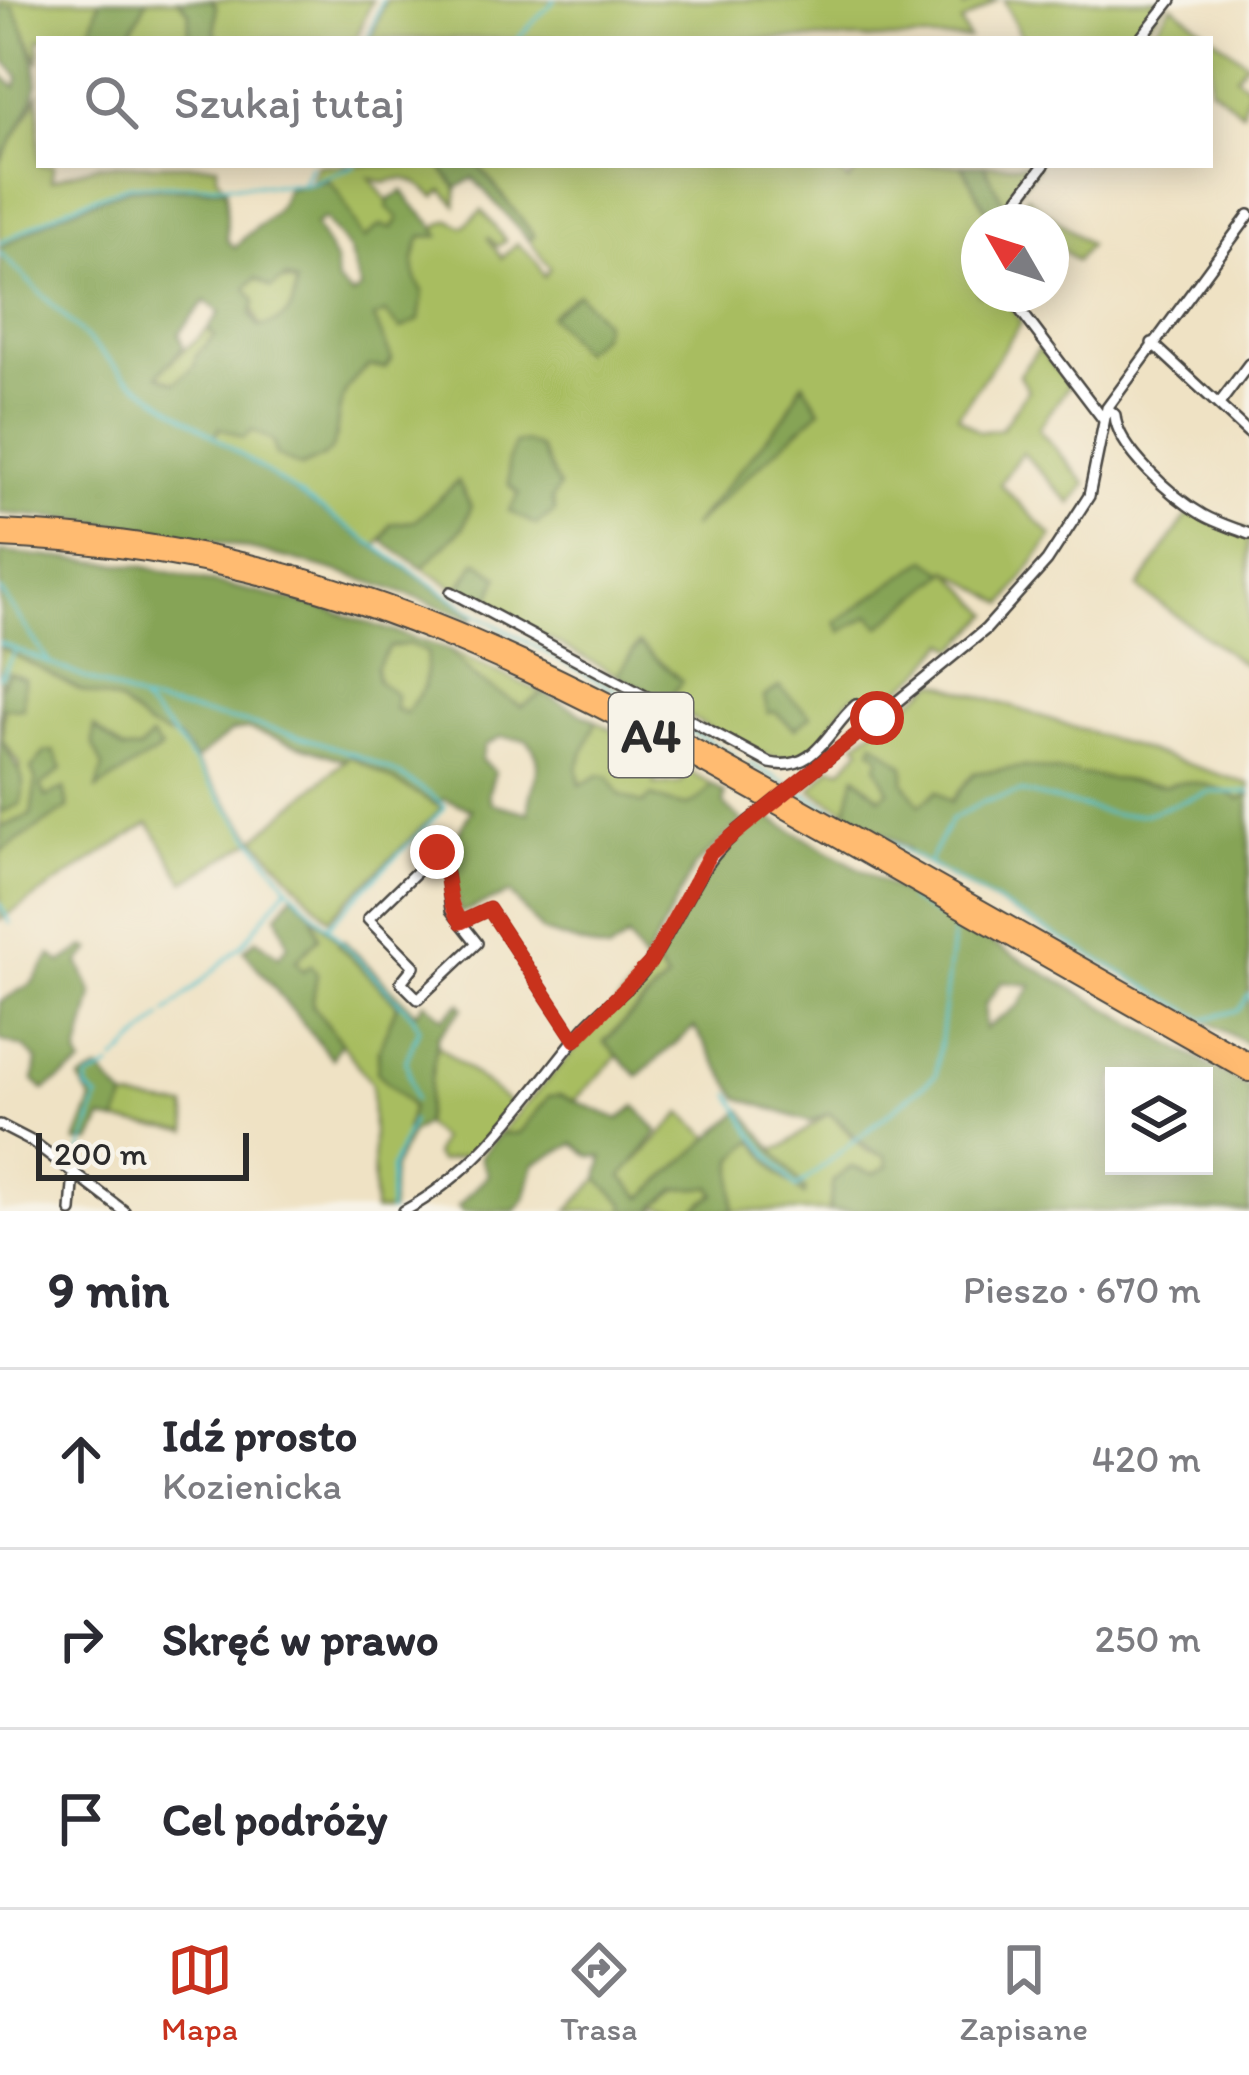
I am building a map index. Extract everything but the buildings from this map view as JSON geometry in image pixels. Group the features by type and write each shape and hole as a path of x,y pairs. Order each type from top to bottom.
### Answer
{"highway":[{"name":"A4","path":"0,528 108,536 250,562 370,595 477,634 647,719 1249,1060"},
{"name":"A4","path":"0,540 111,549 249,574 363,605 476,647 634,725 1249,1074"}],"street":[{"path":"1142,36 1171,0"},
{"path":"1015,204 1042,168"},
{"path":"404,1211 473,1161 575,1040 640,976 700,868 748,822 986,629 1047,560 1089,496 1105,414 1249,215"},
{"path":"1023,312 1105,414 1115,415 1119,438 1205,517 1249,533"},
{"path":"1152,343 1249,433"},
{"path":"1219,404 1249,364"},
{"path":"451,592 770,763 789,765 818,750 852,707 864,706 877,718"},
{"path":"437,852 445,863 451,910 461,922 476,943 418,998 401,982 414,966 368,919 437,852"},
{"path":"461,922 489,909 575,1040"},
{"path":"0,1125 74,1171 124,1211"},
{"path":"71,1211 74,1171"}],"green space":[{"path":"0,0 100,0 92,28 109,36 36,36 36,56 13,6 0,7"},
{"path":"100,0 147,0 129,36 91,28"},
{"path":"147,0 179,0 189,12 189,36 129,36"},
{"path":"179,0 211,0 216,6 217,36 189,36 189,12"},
{"path":"211,0 372,0 357,36 217,36 216,6"},
{"path":"386,0 962,0 964,8 977,0 997,0 961,23 968,36 372,36"},
{"path":"1004,0 1168,0 1139,36 1021,36"},
{"path":"1172,5 1213,36 1150,36"},
{"path":"13,6 32,54 36,86 26,116 0,161 0,73 16,87 19,76 5,62 0,7"},
{"path":"1213,36 1247,62 1236,76 1249,87 1242,112 1213,89"},
{"path":"36,100 36,168 53,168 51,180 89,168 217,168 226,189 129,188 0,247 0,161"},
{"path":"316,168 441,168 457,188 456,205 443,190 435,197 412,181 385,183 370,178 400,218 392,228 364,239 328,181 309,188"},
{"path":"441,168 480,168 534,236 529,240 473,178 457,188"},
{"path":"480,168 837,168 848,181 859,168 964,168 983,204 961,204 961,312 1014,312 1021,323 958,416 979,432 1001,429 1028,390 1019,375 1039,348 1069,385 1038,429 1086,484 1071,504 1022,452 1000,484 1052,536 1005,604 947,569 991,614 955,649 947,642 920,674 877,706 867,696 853,696 815,748 800,757 781,758 738,744 661,699 666,694 638,644 617,675 487,606 498,577 477,561 458,590 422,568 464,527 471,507 458,482 415,521 391,524 376,548 215,437 220,428 252,430 273,441 337,437 342,397 369,366 373,318 401,293 421,236 439,236 436,226 450,220 463,227 482,210 506,241 498,246 487,237 502,258 517,243 538,263 544,277 550,268 529,240 534,235","holes":["800,386 820,410 749,459 786,415"]},
{"path":"964,168 986,168 1004,204 983,204"},
{"path":"986,168 1036,168 1004,204"},
{"path":"328,180 364,239 380,225 393,228 399,218 387,207 403,191 439,236 421,236 416,251 414,271 423,291 419,320 401,329 385,313 374,318 392,359 385,368 369,366 355,378 341,403 333,446 322,457 301,467 276,455 273,441 252,430 244,438 220,428 215,437 474,615 472,620 358,578 240,547 121,526 0,513 0,248 62,213 130,188 226,189 227,240 235,248 271,216 286,189","holes":["324,218 349,250 361,289 352,295 337,282 335,261 315,225","256,278 271,288 286,278 296,283 288,314 259,327 251,315 255,301 246,288","205,301 220,312 208,329 215,336 196,356 194,367 175,383 158,375 183,347 179,333"]},
{"path":"1069,229 1089,245 1076,261 1069,255"},
{"path":"256,277 296,283 288,313 260,328 245,288"},
{"path":"578,293 604,322 601,335 581,352 550,316"},
{"path":"208,329 215,336 196,356 195,367 175,383 156,375"},
{"path":"803,382 820,410 691,528 786,415"},
{"path":"515,443 540,448 559,487 552,499 555,512 536,525 509,511 519,494 509,485 508,461"},
{"path":"458,481 471,507 463,527 422,568 382,541 391,524 415,521"},
{"path":"1192,508 1249,531 1249,668 1138,588"},
{"path":"0,552 141,566 320,607 449,650 476,679 522,707 543,693 596,721 577,769 580,785 599,775 608,777 620,795 643,804 651,796 686,805 712,785 725,793 724,804 742,821 694,867 644,963 628,938 608,952 543,932 510,893 460,913 447,853 472,809 444,799 436,804 350,756 344,760 248,729 232,731 196,760 179,739 148,727 119,702 80,690 0,647","holes":["409,644 428,653 424,687 406,713 395,709 396,694 377,681 376,667 390,647","501,737 527,740 537,758 529,813 491,803 488,794 495,772 481,760 485,745"]},
{"path":"927,559 946,573 880,627 870,615 841,632 836,622"},
{"path":"477,561 499,577 487,606 458,590"},
{"path":"409,644 428,653 424,687 406,714 385,695 376,667 390,646"},
{"path":"639,644 682,681 672,695 661,699 617,675"},
{"path":"0,647 80,690 119,702 148,726 178,739 255,839 350,756 442,808 329,919 256,839 185,882 149,823 0,920 0,852 68,808 64,789 46,797 37,781 31,815 0,828 0,813 20,804 20,764 2,740 7,673 0,689"},
{"path":"449,650 543,693 522,707 476,679"},
{"path":"8,672 24,678 23,709 1,707 2,738 21,775 23,792 20,804 0,813 0,689"},
{"path":"936,682 1249,784 1249,795 1239,800 1194,783 1166,786 1025,767 974,773 951,802 920,806 880,756 877,767 890,791 880,798 856,776 846,811 811,790 831,767 842,769 861,748 856,743"},
{"path":"779,687 811,716 795,729 775,712 768,713 764,697"},
{"path":"596,721 644,747 635,756 652,773 656,753 664,756 654,785 681,783 686,769 712,785 686,805 651,796 644,804 581,786 577,769"},
{"path":"94,727 123,750 139,750 151,737 161,749 97,789 103,767 93,745"},
{"path":"874,742 904,766 904,782 920,805 937,791 951,802 974,773 1025,767 1166,786 1204,784 1239,800 1249,795 1249,1045 908,853 908,848 846,811 855,776 880,798 889,791 877,767 880,756 871,749"},
{"path":"54,751 62,769 41,786 46,797 64,789 68,808 0,852 0,828 31,815 36,781 31,769 45,752"},
{"path":"766,816 1212,1067 1105,1067 1105,1175 1213,1175 1213,1068 1249,1088 1249,1211 829,1211 833,1181 851,1167 874,1174 888,1166 886,1156 869,1148 829,1113 810,1122 739,1098 694,1027 638,1076 604,1042 667,980 654,962 688,900 730,848","holes":["1002,982 1032,985 1019,1005 985,1029 985,1005"]},
{"path":"293,893 312,914 319,937 296,961 303,971 311,965 317,974 312,1005 341,1042 332,1059 244,951 256,939 279,957 288,945 277,915"},
{"path":"312,914 398,1004 379,1049 398,1092 412,1107 410,1134 393,1169 391,1211 374,1211 372,1084 312,1004 296,961 319,937"},
{"path":"343,940 416,1013 425,1002 443,1018 460,1003 463,1008 438,1036 424,1124 410,1134 406,1131 412,1106 377,1072 379,1049 397,1004 338,945"},
{"path":"85,947 91,950 79,962 93,995 78,1056 82,1065 44,1090 34,1081 37,1060 25,1048 0,1040 0,1002 32,983 51,955 61,963"},
{"path":"654,962 667,979 604,1041 618,1056 574,1101 549,1096 519,1133 499,1134"},
{"path":"436,1044 514,1106 473,1153 440,1162 434,1156 440,1139 424,1124"},
{"path":"99,1070 125,1099 117,1122 102,1119 91,1142 76,1142 92,1101 80,1080"},
{"path":"560,1095 619,1119 636,1106 658,1132 622,1177 642,1198 742,1110 806,1191 804,1195 779,1174 754,1140 734,1159 733,1211 693,1211 715,1194 711,1187 677,1189 654,1207 657,1211 624,1211 625,1204 598,1179 603,1157 590,1156 574,1144 534,1164 525,1199 515,1211 463,1211 458,1206 488,1175 480,1157 499,1134 520,1133 549,1096"},
{"path":"125,1099 186,1107 188,1131 117,1122"},
{"path":"682,1113 711,1138 642,1198 621,1177"},
{"path":"829,1113 867,1151 886,1156 888,1167 874,1174 851,1167 833,1181 829,1211 733,1211 734,1159 754,1139 779,1174 806,1191 768,1149 783,1147"},
{"path":"598,1179 625,1204 624,1211 568,1211"},
{"path":"712,1187 716,1193 693,1211 654,1207 677,1189"}],"waterway":[{"path":"369,36 382,0"},
{"path":"520,36 555,0"},
{"path":"302,185 310,168"},
{"path":"0,243 68,207 129,185 306,185 348,168"},
{"path":"0,253 125,376 474,613 736,756"},
{"path":"0,590 49,662"},
{"path":"0,643 139,700 167,727 288,886 413,1016 419,1028 406,1061 415,1100"},
{"path":"0,677 15,651"},
{"path":"140,701 342,750 416,785 445,807 328,926"},
{"path":"749,763 1204,1019 1239,1010 1249,995"},
{"path":"929,862 951,820 983,802 1022,792 1116,815 1146,814 1210,792 1249,792"},
{"path":"166,1013 242,945 288,886"},
{"path":"731,1094 753,1134 796,1188 936,1075 954,925 909,899 913,891"},
{"path":"0,904 10,923"},
{"path":"115,1061 162,1017"},
{"path":"78,1163 98,1098 87,1089 87,1080 111,1067"},
{"path":"389,1211 391,1168 412,1121"}],"route":[{"path":"437,852 445,863 451,910 461,922 489,909 575,1040 650,963 710,854 877,718"}]}
